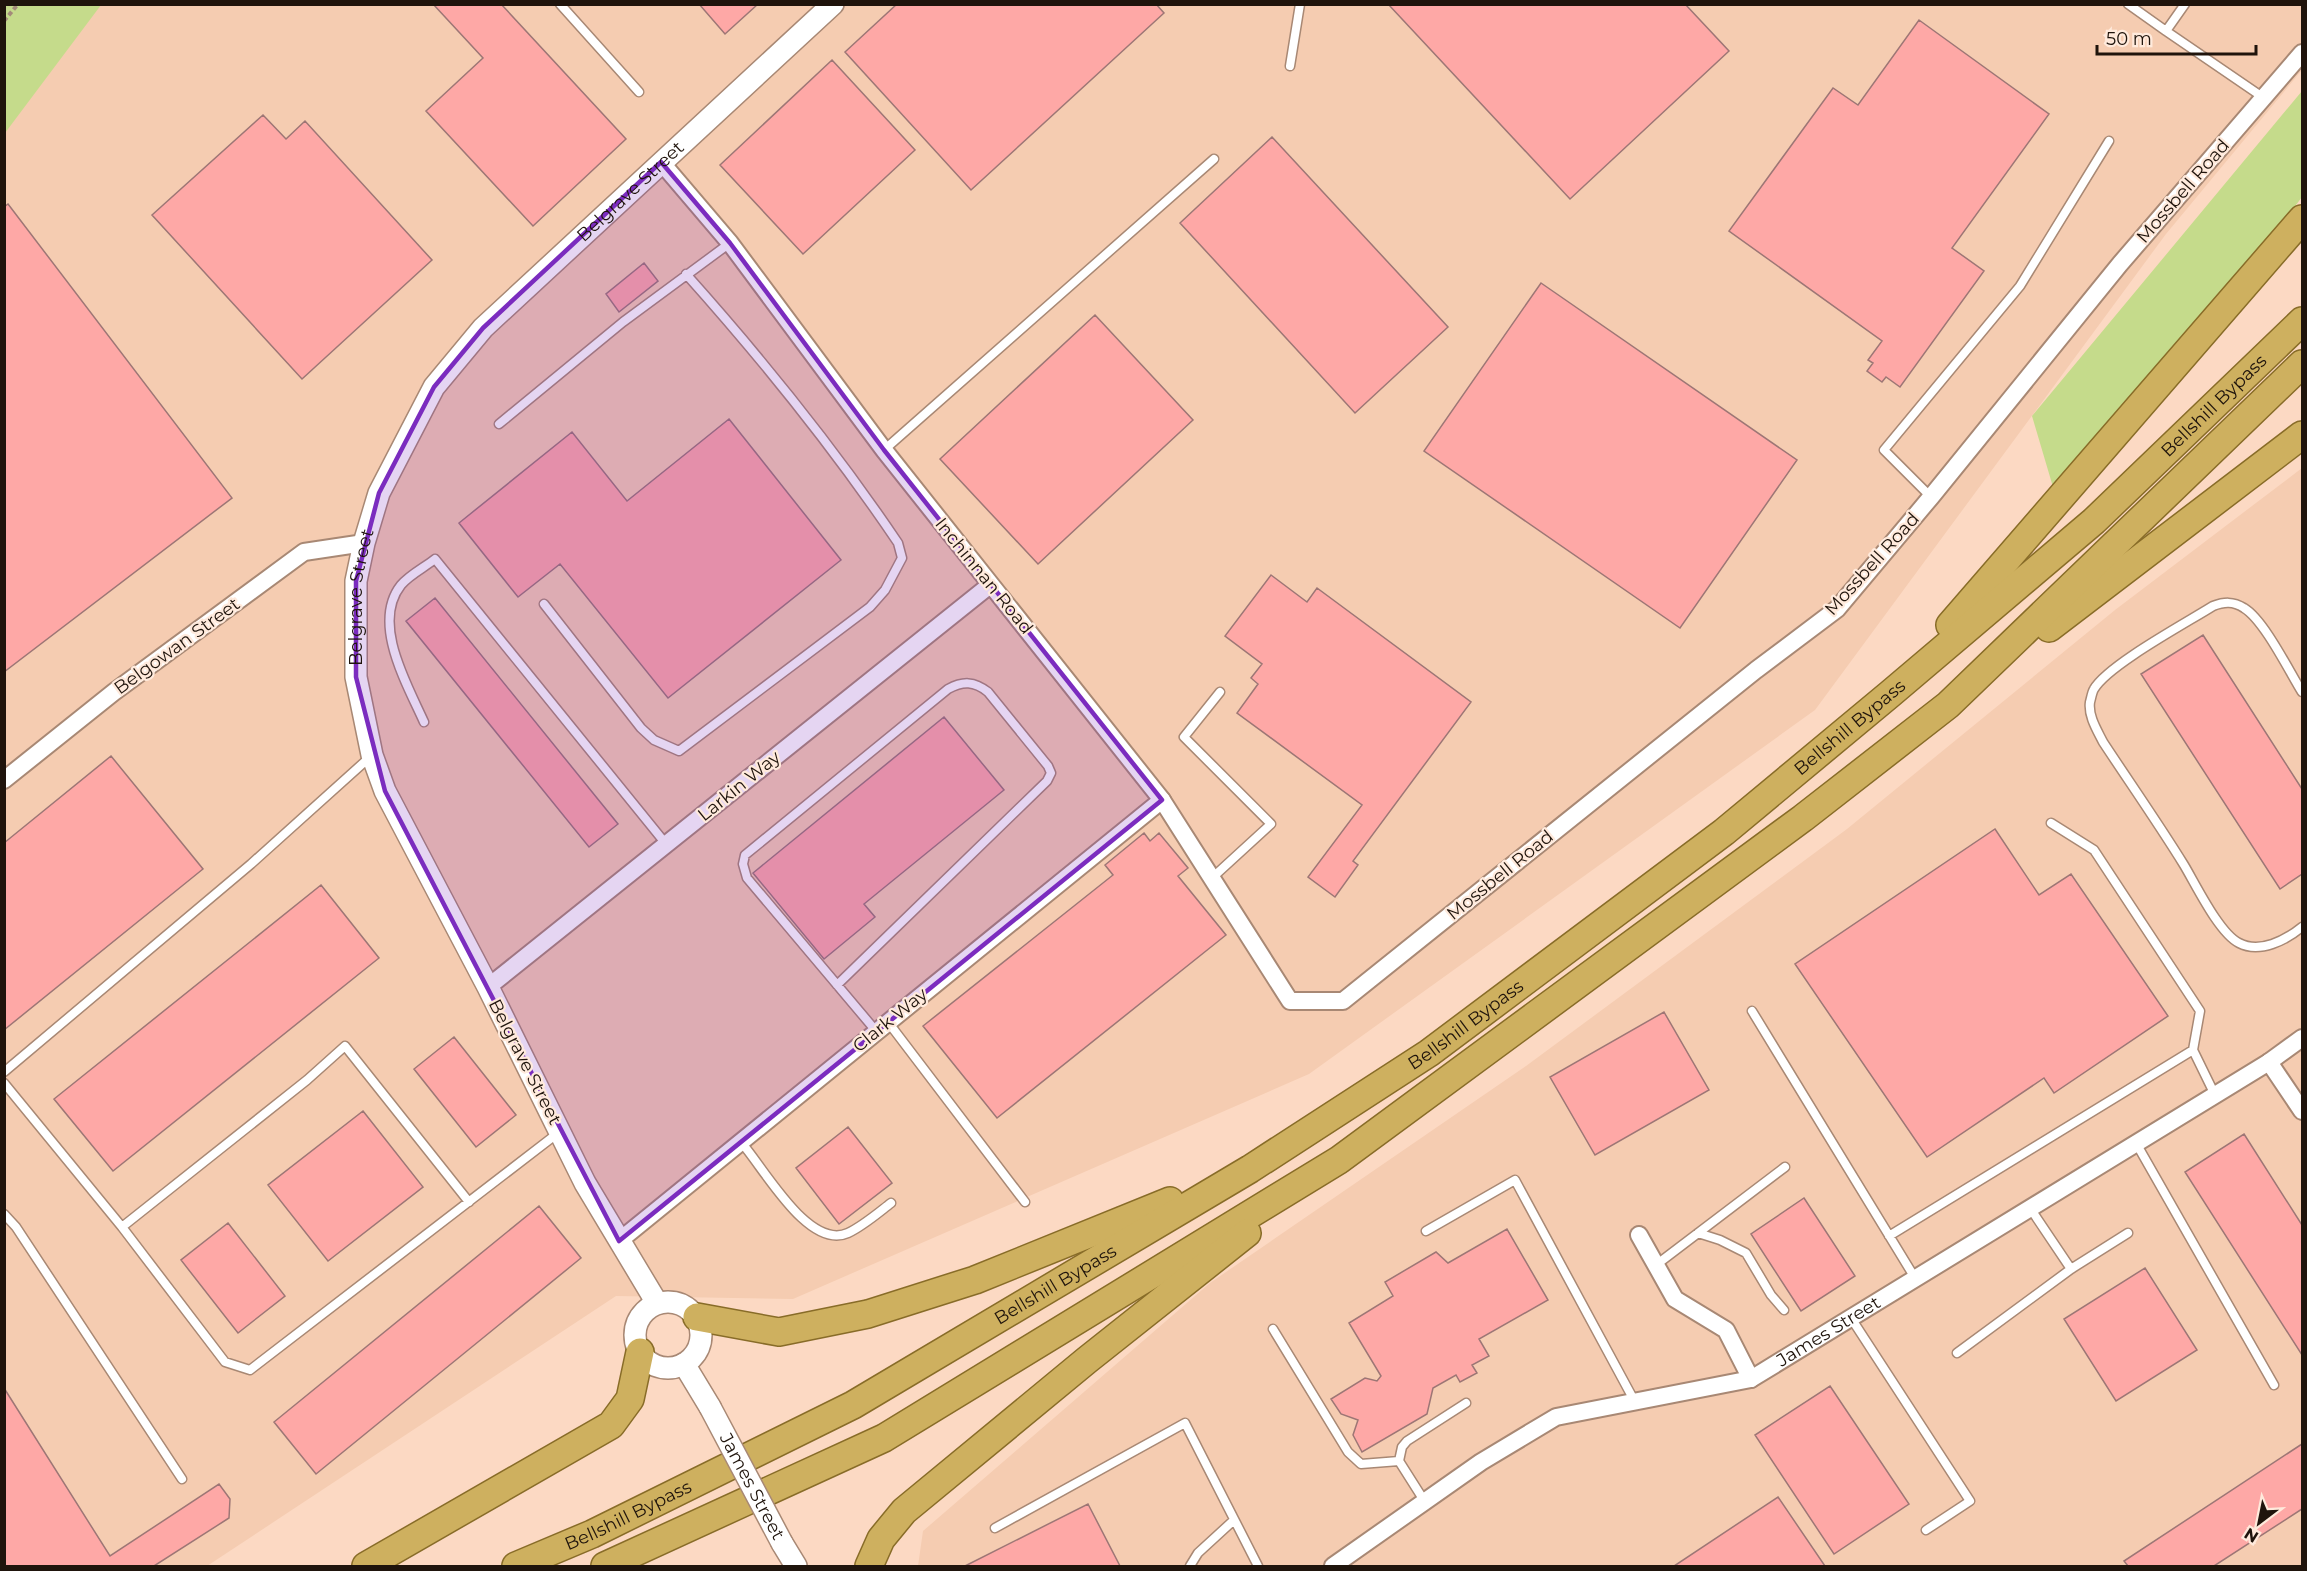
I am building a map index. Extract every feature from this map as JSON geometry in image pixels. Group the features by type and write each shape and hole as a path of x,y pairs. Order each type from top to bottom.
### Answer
{"highway":[{"path":"1890,694 2302,219"},
{"name":"Bellshill Bypass","path":"516,1566 592,1534 853,1405 1250,1169 1429,1053 1724,832 1890,694 2094,521 2302,321"},
{"name":"Bellshill Bypass","path":"609,1565 884,1438 1339,1160 1803,818 1948,705 2302,364"},
{"path":"1948,705 2302,435"},
{"path":"869,1566 881,1539 904,1511 1087,1360 1339,1160"},
{"path":"697,1317 779,1332 868,1314 975,1280 1250,1169"},
{"path":"366,1566 611,1425 630,1398 640,1352"}],"street":[{"name":"Belgrave Street","path":"657,1303 585,1183 488,987 384,791 372,755 356,676 356,581 364,543 379,493 434,387 483,328 833,4"},
{"name":"Mossbell Road","path":"1290,1001 1343,1001 1756,670 1837,609 2120,264 2302,52"},
{"name":"Inchinnan Road","path":"661,162 730,243 884,450 1162,800 1290,1001"},
{"name":"Belgowan Street","path":"4,780 114,692 304,552 364,543"},
{"name":"Larkin Way","path":"488,987 990,585"},
{"name":"Clark Way","path":"619,1241 1162,800"},
{"name":"James Street","path":"1333,1566 1481,1462 1556,1417 1751,1379 2269,1062 2302,1038"},
{"path":"2269,1062 2302,1111"},
{"path":"1639,1235 1675,1299 1726,1330 1751,1379"},
{"path":"668,1301 679,1303 697,1317 701,1327 698,1349 684,1364 664,1367 646,1360 636,1343 637,1323 648,1308 657,1303 668,1301"},
{"name":"James Street","path":"684,1364 710,1407 796,1566"}],"lane":[{"path":"560,4 639,92"},
{"path":"1290,66 1300,4"},
{"path":"2128,4 2264,98"},
{"path":"2166,31 2185,4"},
{"path":"1931,497 1884,450 2020,286 2109,141"},
{"path":"884,450 1214,159"},
{"path":"499,424 623,322 730,243"},
{"path":"544,603 642,728 654,740 679,751 870,607 885,590 902,558 898,543 841,463 744,339 686,274"},
{"path":"424,722 394,653 388,618 401,585 435,559 666,844"},
{"path":"2302,692 2257,620 2245,608 2223,602 2132,656 2106,676 2094,689 2090,705 2093,721 2103,742 2184,864 2208,906 2237,942 2253,947 2273,944 2302,927"},
{"path":"837,985 1047,781 1051,773 1048,766 988,692 979,685 961,682 948,689 745,855 743,864 747,878 837,985 882,1026 1025,1202"},
{"path":"1212,878 1271,824 1184,737 1220,692"},
{"path":"4,1072 251,864 372,755"},
{"path":"2051,823 2094,850 2200,1011 2193,1050 2215,1095"},
{"path":"1752,1011 1915,1278"},
{"path":"122,1227 308,1080 345,1046 469,1202"},
{"path":"1889,1236 2193,1050"},
{"path":"4,1083 122,1227 225,1362 250,1370 561,1131"},
{"path":"740,1141 795,1212 824,1234 847,1234 891,1203"},
{"path":"2136,1143 2156,1182 2274,1385"},
{"path":"1656,1265 1785,1167"},
{"path":"1426,1231 1515,1180 1635,1402"},
{"path":"2030,1208 2071,1269"},
{"path":"4,1214 22,1237 182,1479"},
{"path":"1698,1233 1720,1240 1746,1254 1771,1295 1784,1310"},
{"path":"1957,1353 2071,1269 2128,1233"},
{"path":"1851,1318 1970,1501 1926,1530"},
{"path":"1273,1329 1348,1452 1361,1464 1399,1461"},
{"path":"1425,1502 1399,1461 1402,1447 1407,1441 1466,1403"},
{"path":"994,1528 1185,1423 1258,1566"},
{"path":"1190,1566 1197,1553 1234,1520"}],"path":[{"path":"4,21 18,4"}],"highlighted area":[{"path":"661,162 730,243 884,450 1162,800 619,1241 385,791 356,677 356,581 379,493 434,387 483,328"}],"shaded area":[{"path":"85,5 2302,5 2302,70 2166,234 1815,710 1309,1074 793,1299 616,1296 207,1566 5,1566 5,97"},
{"path":"2302,468 2302,1566 918,1566 923,1531 1210,1283 1526,1066 1847,829 2115,610"}],"green space":[{"path":"4,5 101,5 5,133"},
{"path":"2302,91 2302,197 2275,233 2053,487 2032,416"}],"building":[{"path":"433,4 501,4 626,139 533,226 426,111 483,58"},
{"path":"699,4 758,4 725,34"},
{"path":"897,4 1156,4 1164,13 971,190 845,52"},
{"path":"1388,4 1685,4 1729,51 1570,199"},
{"path":"1919,20 2049,114 1952,248 1984,271 1900,387 1886,377 1882,382 1867,371 1873,363 1868,360 1882,341 1729,231 1833,88 1858,105"},
{"path":"832,60 915,150 803,254 720,165"},
{"path":"263,115 286,139 305,121 432,260 302,379 152,215"},
{"path":"1272,137 1448,327 1355,413 1180,223"},
{"path":"8,204 232,498 4,672 4,207"},
{"path":"644,263 658,281 619,312 606,294"},
{"path":"1541,283 1797,460 1680,628 1424,451"},
{"path":"1095,315 1193,420 1038,564 940,459"},
{"path":"729,419 841,560 668,698 560,564 518,597 459,523 572,432 627,501"},
{"path":"1271,575 1307,602 1317,588 1471,702 1353,861 1358,865 1335,897 1308,877 1362,805 1237,713 1258,684 1251,678 1262,664 1225,636"},
{"path":"435,598 618,824 589,847 406,621"},
{"path":"2203,635 2302,789 2302,874 2280,889 2141,674"},
{"path":"944,717 1004,790 864,904 875,917 824,959 753,873"},
{"path":"111,756 203,869 4,1030 4,843"},
{"path":"1995,829 2039,895 2071,874 2168,1016 2054,1093 2044,1078 1927,1157 1795,964"},
{"path":"1144,833 1150,841 1159,833 1188,868 1178,876 1226,935 997,1118 923,1026 1113,875 1105,865"},
{"path":"321,885 379,958 113,1171 54,1099"},
{"path":"1664,1012 1709,1090 1595,1155 1550,1077"},
{"path":"454,1037 516,1115 476,1147 414,1069"},
{"path":"363,1111 423,1187 328,1261 268,1185"},
{"path":"848,1127 892,1183 839,1224 796,1168"},
{"path":"2244,1134 2302,1225 2302,1355 2185,1172"},
{"path":"1804,1198 1855,1276 1801,1311 1751,1234"},
{"path":"539,1206 581,1258 316,1474 274,1422"},
{"path":"228,1223 285,1296 238,1333 181,1260"},
{"path":"1507,1229 1548,1300 1479,1339 1489,1356 1472,1365 1477,1373 1460,1382 1456,1375 1433,1388 1427,1414 1362,1452 1353,1435 1358,1420 1341,1414 1331,1399 1365,1378 1377,1381 1381,1376 1349,1323 1393,1296 1385,1282 1436,1252 1448,1263"},
{"path":"2145,1268 2197,1350 2116,1401 2064,1319"},
{"path":"1830,1386 1909,1504 1834,1554 1755,1435"},
{"path":"4,1388 110,1556 219,1484 230,1499 229,1518 154,1566 4,1566"},
{"path":"2302,1444 2302,1509 2214,1566 2128,1566 2124,1561"},
{"path":"1778,1497 1825,1566 1674,1566"},
{"path":"1088,1504 1120,1566 965,1566"}]}
